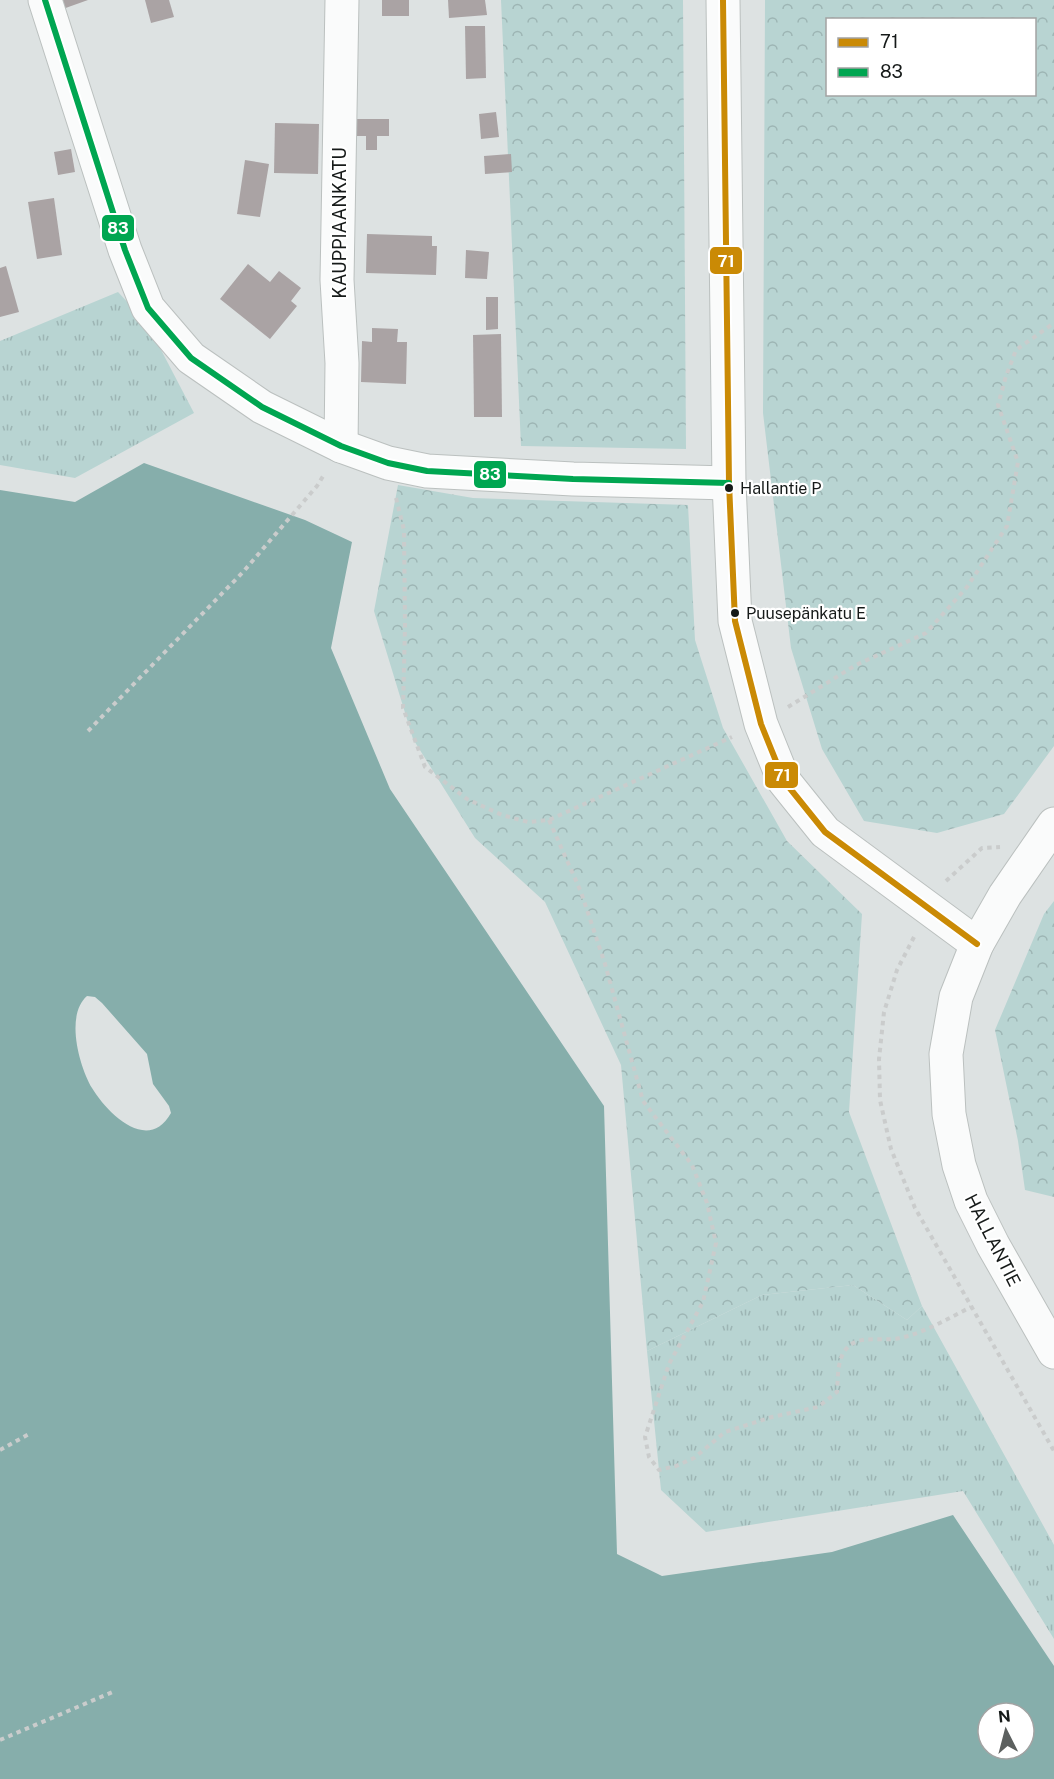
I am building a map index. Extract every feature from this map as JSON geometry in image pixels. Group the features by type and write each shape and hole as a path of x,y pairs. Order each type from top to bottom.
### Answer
{"street":[{"path":"45,0 125,250 148,308 191,358 262,407 340,446 388,463 427,471 573,479 729,483"},
{"name":"KAUPPIAANKATU","path":"340,446 342,363 337,280 342,0"},
{"path":"723,0 729,483 735,621 761,724 784,781 825,832 977,944"},
{"name":"HALLANTIE","path":"1054,824 1005,896 977,944 956,997 946,1054 949,1114 959,1165 971,1201 993,1245 1054,1352"}],"path":[{"path":"388,463 404,530 403,708 425,767 466,799 502,815 528,822 549,820 761,724 856,665 926,633 966,587 1007,526 1018,462 998,405 1005,376 1016,350 1054,323"},
{"path":"88,731 243,572 317,486"},
{"path":"549,820 581,892 605,964 643,1101 692,1165 707,1203 716,1244 703,1302 669,1364 645,1437 649,1457 659,1470 694,1458 725,1432 772,1417 818,1407 837,1392 841,1357 846,1348 856,1341 899,1338 972,1307"},
{"path":"0,1450 29,1434"},
{"path":"0,1740 115,1691"}],"green space":[{"path":"501,0 683,0 686,449 521,446"},
{"path":"765,0 1054,0 1054,746 1004,814 937,833 864,821 822,749 791,648 763,413"},
{"path":"118,292 147,323 194,413 75,478 0,465 0,341"},
{"path":"398,485 473,498 688,505 695,640 723,728 787,841 862,914 849,1112 922,1306 907,1320 853,1285 762,1295 647,1351 621,1065 545,902 475,838 413,739 374,611"},
{"path":"1054,901 1054,1197 1025,1190 1018,1141 995,1030 1044,914"},
{"path":"853,1285 907,1320 922,1306 1054,1545 1054,1639 963,1491 706,1532 661,1490 647,1351 762,1295"}],"shaded area":[{"path":"144,463 305,520 352,542 331,648 390,789 604,1106 617,1554 662,1576 832,1552 953,1515 1054,1666 1054,1779 0,1779 0,490 75,502","holes":["87,996 95,997 147,1054 153,1084 169,1106 171,1113 162,1125 151,1130 140,1130 128,1125 107,1108 87,1079 79,1054 75,1028 80,1005"]}],"building":[{"path":"57,0 88,0 60,10"},
{"path":"145,0 169,0 174,17 151,23"},
{"path":"382,0 409,0 409,16 382,16"},
{"path":"448,0 485,0 487,15 449,18"},
{"path":"465,26 485,26 486,78 466,79"},
{"path":"496,112 499,137 481,139 479,114"},
{"path":"353,119 389,119 389,136 377,136 377,150 366,150 366,136 354,136"},
{"path":"275,123 319,124 318,174 274,173"},
{"path":"71,149 75,172 58,175 54,152"},
{"path":"511,154 512,172 485,174 484,156"},
{"path":"245,160 269,164 260,217 237,214"},
{"path":"54,198 62,255 37,259 28,202"},
{"path":"367,234 432,236 432,246 437,246 436,275 366,273"},
{"path":"466,250 489,252 487,279 465,278"},
{"path":"248,264 270,282 279,271 301,288 291,301 297,306 270,339 220,299"},
{"path":"6,266 19,312 0,317 0,268"},
{"path":"486,297 498,297 498,329 486,330"},
{"path":"372,328 398,329 397,342 407,342 406,384 361,382 362,341 372,342"},
{"path":"501,334 502,417 474,417 473,335"}],"transit line":[{"name":"83","path":"45,0 125,250 148,308 191,358 262,407 341,446 388,463 427,471 573,479 729,483"},
{"name":"71","path":"723,0 729,483 735,621 761,724 784,781 825,832 977,944"}],"place":[{"name":"Hallantie P","path":"729,488"},
{"name":"Puusepänkatu E","path":"735,613"}]}
